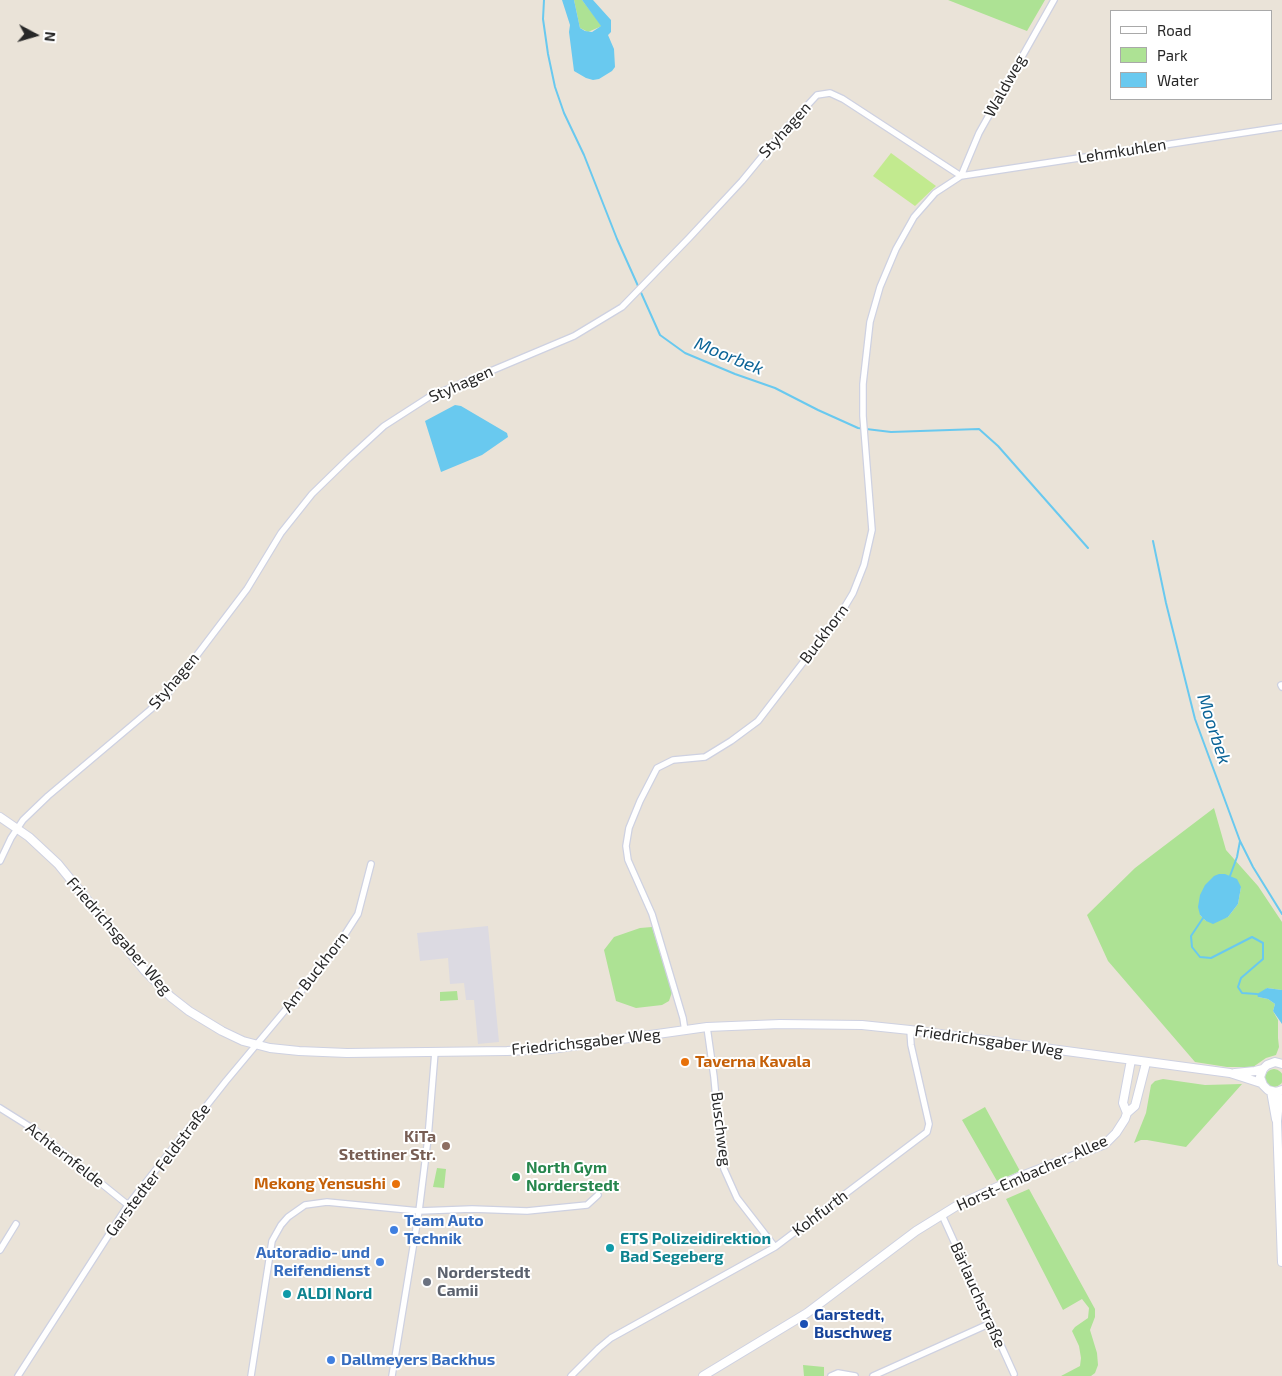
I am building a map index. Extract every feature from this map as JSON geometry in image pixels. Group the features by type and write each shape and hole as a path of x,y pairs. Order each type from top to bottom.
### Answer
{"main road":[{"name":"Friedrichsgaber Weg","path":"0,818 38,844 58,864 133,957 171,997 189,1011 222,1031 257,1045 299,1051 338,1053 551,1049 707,1028 754,1025 862,1025 1230,1073 1262,1083"},
{"path":"1127,1113 1123,1103 1131,1060"},
{"name":"Friedrichsgaber Weg","path":"1230,1073 1263,1069 1272,1062 1282,1064"},
{"name":"Horst-Embacher-Allee","path":"703,1376 807,1313 903,1240 942,1215 981,1194 1105,1144 1121,1128 1127,1113 1135,1106 1146,1063"},
{"path":"1263,1069 1260,1077 1264,1087 1271,1091 1281,1090 1277,1121"},
{"path":"1271,1091 1277,1121 1282,1262"}],"street":[{"name":"Waldweg","path":"961,176 978,133 1054,0"},
{"name":"Styhagen","path":"0,861 23,820 48,796 169,692 247,589 281,533 312,494 384,426 429,397 574,336 622,307 742,181 779,136 817,95 830,93 843,99 961,176"},
{"name":"Lehmkuhlen","path":"961,176 1282,127"},
{"name":"Buckhorn","path":"685,1031 683,1018 652,914 628,860 626,846 629,828 657,768 673,760 706,756 731,741 758,721 846,606 864,565 872,530 863,384 870,322 880,287 896,248 914,217 935,193 961,176"},
{"name":"Am Buckhorn","path":"257,1045 333,953 353,923 365,889 371,864"},
{"name":"Buschweg","path":"707,1028 724,1169 737,1198 774,1247"},
{"name":"Kohfurth","path":"571,1376 611,1338 774,1247 927,1132 929,1124 911,1045 910,1030"},
{"name":"Garstedter Feldstraße","path":"18,1376 128,1205 226,1081 257,1045"},
{"path":"392,1376 419,1211 428,1138 435,1052"},
{"name":"Achternfelde","path":"0,1108 35,1130 128,1205"},
{"path":"251,1376 272,1241 288,1217 305,1206 327,1202 419,1211 472,1209 527,1211 587,1205 598,1195"},
{"name":"Bärlauchstraße","path":"942,1215 1014,1374"},
{"path":"0,1250 16,1224"},
{"path":"873,1376 990,1323"},
{"path":"831,1376 838,1373 855,1376"}],"shaded area":[{"path":"488,926 499,1042 478,1044 474,1000 466,1000 464,983 450,984 448,958 420,961 417,933"}],"green space":[{"path":"574,0 582,0 602,26 588,32 580,28"},
{"path":"948,0 1045,0 1027,31"},
{"path":"891,153 936,186 915,206 873,176"},
{"path":"1214,808 1226,850 1258,886 1282,922 1282,990 1267,988 1258,997 1268,999 1275,1004 1273,1011 1278,1020 1279,1047 1276,1055 1266,1058 1253,1067 1227,1067 1195,1062 1108,961 1087,915 1135,868","holes":["1241,887 1238,904 1228,917 1206,921 1200,915"]},
{"path":"652,927 672,992 669,1001 662,1005 636,1008 616,1001 604,950 614,937 640,928"},
{"path":"457,991 458,1000 440,1001 440,992"},
{"path":"1274,1069 1280,1072 1283,1078 1280,1084 1274,1087 1268,1084 1265,1078 1268,1072"},
{"path":"1163,1079 1205,1085 1242,1084 1186,1147 1147,1140 1134,1143 1146,1113 1151,1085 1155,1081"},
{"path":"985,1107 1020,1171 997,1181 962,1120"},
{"path":"437,1168 446,1169 444,1188 433,1187"},
{"path":"1029,1189 1095,1309 1095,1317 1090,1330 1097,1353 1098,1365 1095,1373 1091,1376 1061,1376 1080,1366 1079,1346 1072,1331 1088,1318 1089,1308 1082,1299 1063,1310 1006,1199"},
{"path":"803,1365 824,1367 824,1376 804,1376"}],"water":[{"path":"562,0 574,0 580,28 585,31 592,32 601,26 582,0 593,0 611,20 611,32 608,35 614,49 615,67 599,79 586,78 574,71 569,32 570,25"},
{"path":"455,405 461,406 507,433 508,437 482,455 441,472 425,421"},
{"path":"1225,874 1237,879 1241,887 1238,904 1228,917 1213,924 1206,921 1200,915 1198,907 1200,895 1205,885 1214,876"},
{"path":"1267,988 1282,990 1282,1024 1273,1011 1275,1004 1268,999 1258,997 1257,994"}],"waterway":[{"name":"Moorbek","path":"544,0 543,19 548,54 555,87 564,113 584,155 617,239 660,335 685,353 775,388 858,428 891,432 979,429 998,446 1088,548"},
{"name":"Moorbek","path":"1153,541 1166,603 1195,719 1240,841 1253,867 1282,914"},
{"path":"1230,876 1237,857 1240,841"},
{"path":"1203,918 1191,936 1192,947 1200,957 1211,958 1252,937 1263,943 1263,959 1241,978 1238,987 1242,993 1257,994"}],"place":[{"name":"Taverna Kavala","path":"685,1062"},
{"name":"KiTa Stettiner Str.","path":"446,1146"},
{"name":"North Gym Norderstedt","path":"516,1177"},
{"name":"Mekong Yensushi","path":"396,1184"},
{"name":"Team Auto Technik","path":"394,1230"},
{"name":"ETS Polizeidirektion Bad Segeberg","path":"610,1248"},
{"name":"Autoradio- und Reifendienst","path":"380,1262"},
{"name":"Norderstedt Camii","path":"427,1282"},
{"name":"ALDI Nord","path":"287,1294"},
{"name":"Garstedt, Buschweg","path":"804,1324"},
{"name":"Dallmeyers Backhus","path":"331,1360"}]}
